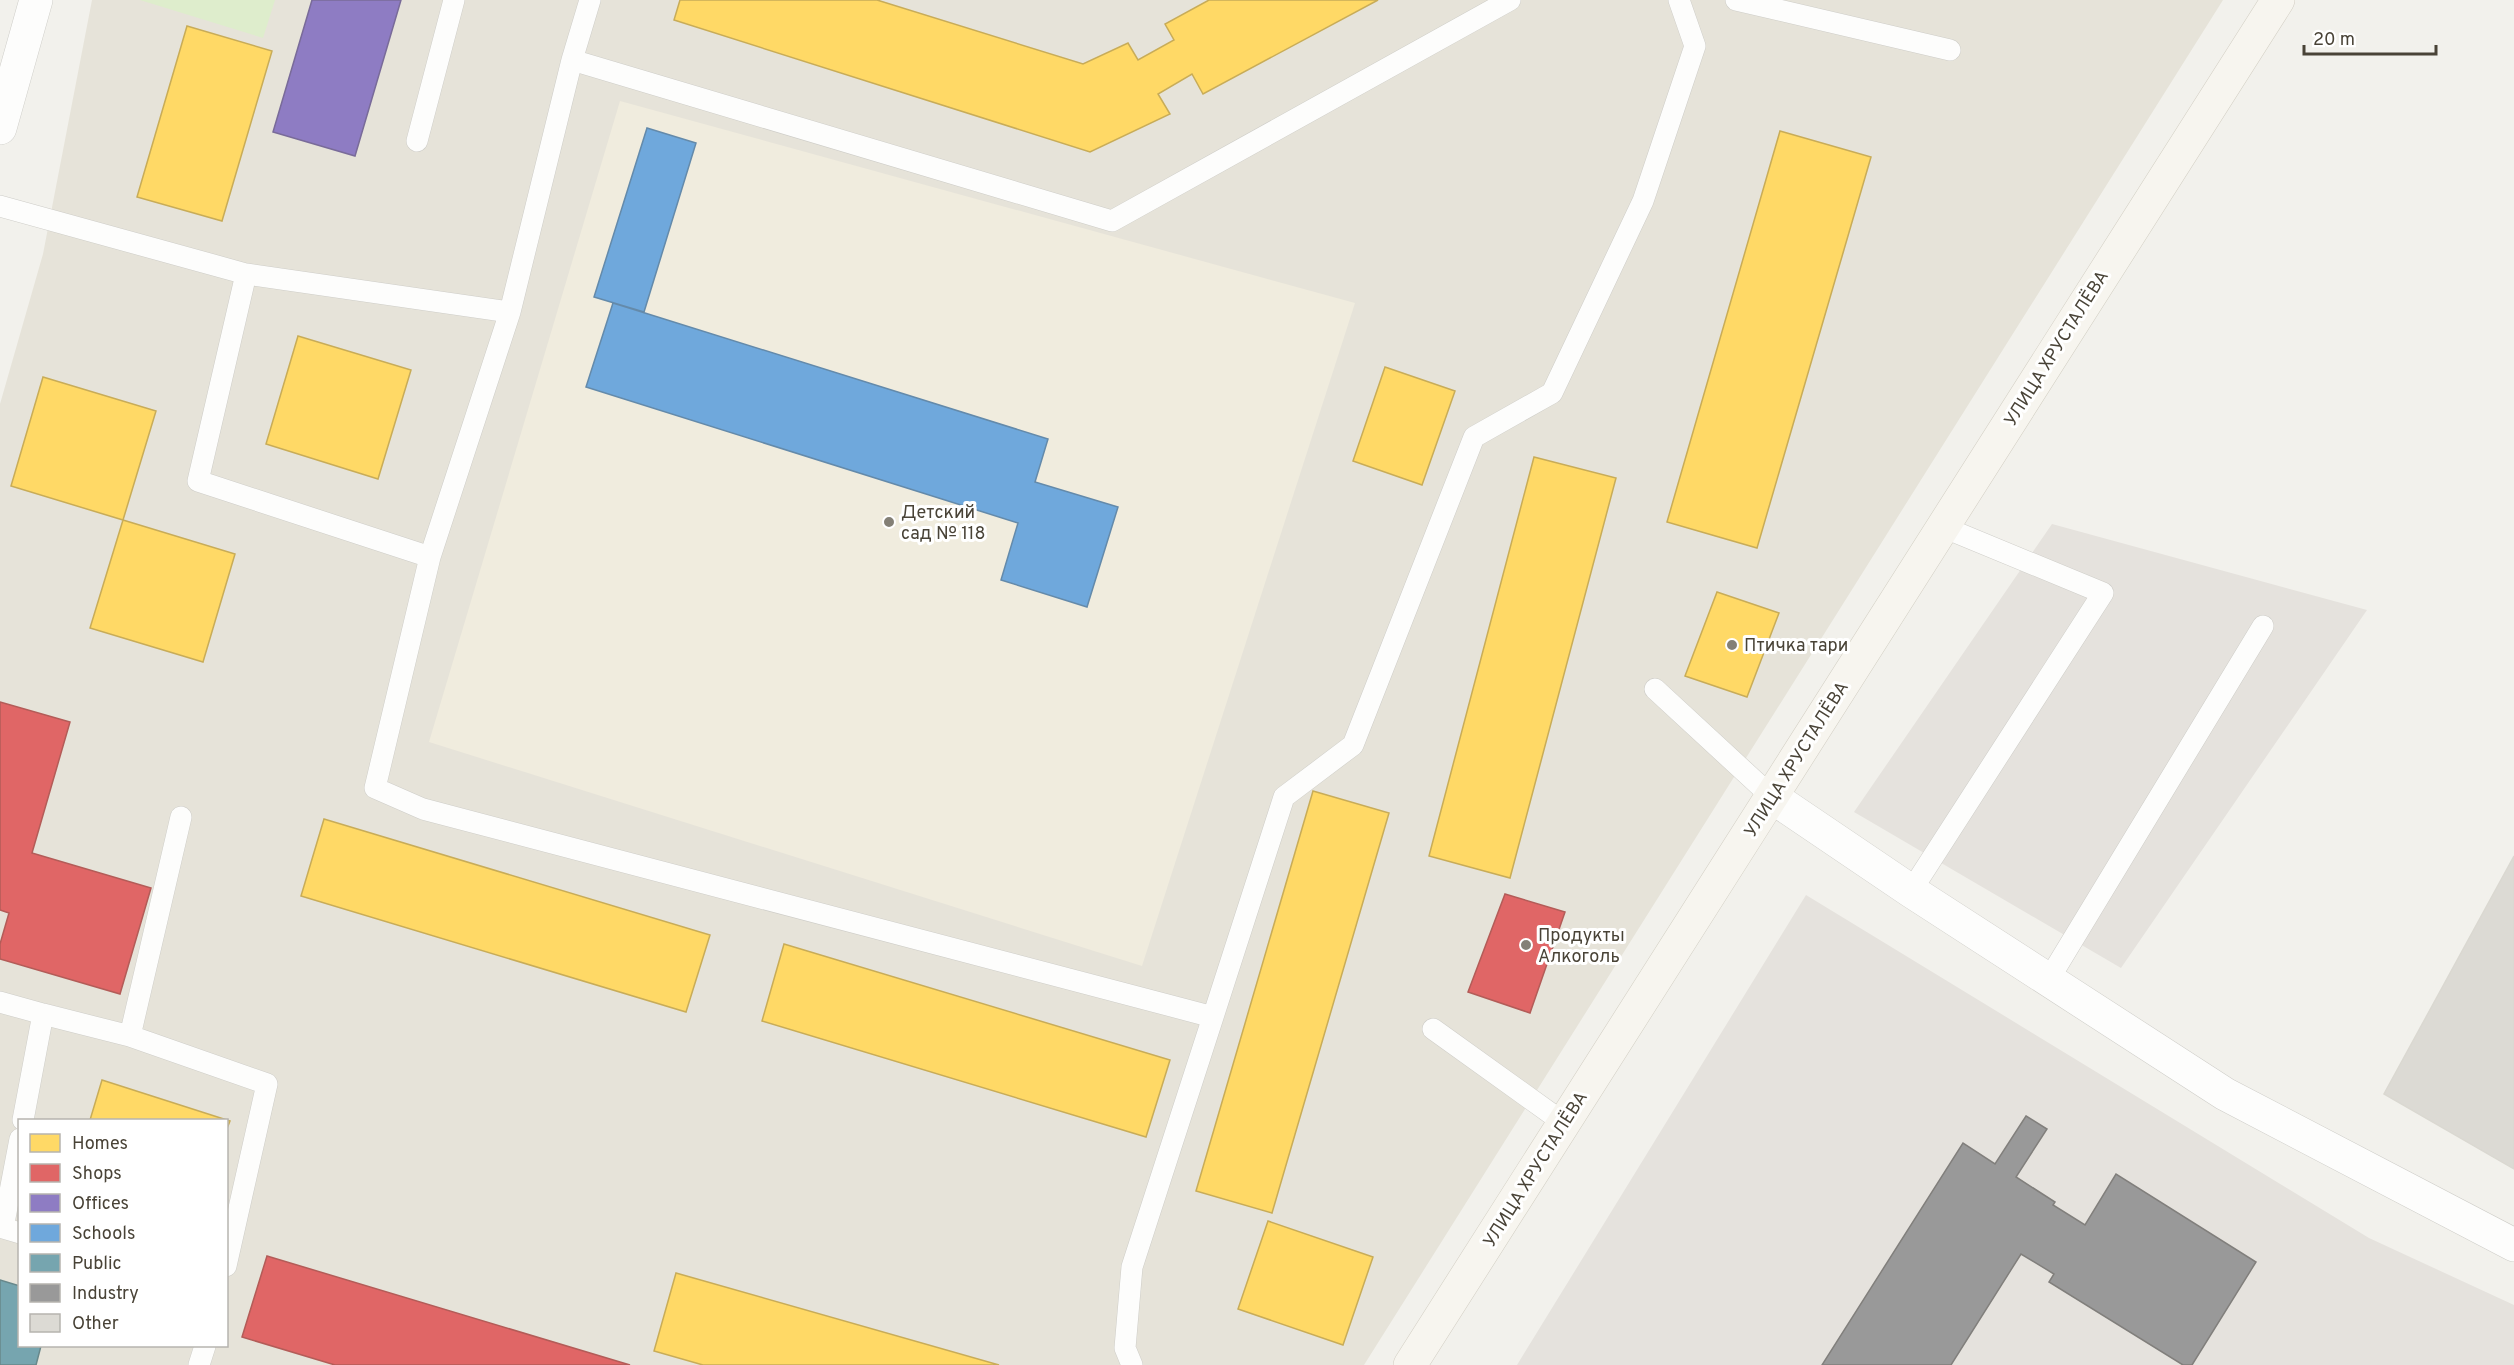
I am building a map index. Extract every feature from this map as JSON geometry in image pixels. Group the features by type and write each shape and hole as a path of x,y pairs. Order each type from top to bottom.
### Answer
{"main road":[{"name":"УЛИЦА ХРУСТАЛЁВА","path":"1410,1365 2278,0"}],"street":[{"path":"0,128 36,0"},
{"path":"1772,797 1911,891 2225,1094 2514,1245"}],"lane":[{"path":"417,141 454,0"},
{"path":"590,0 572,60 510,312 430,557 375,788 423,809 1213,1017"},
{"path":"572,60 1112,221 1510,0"},
{"path":"1132,1365 1125,1348 1132,1267 1284,797 1353,745 1474,437 1552,393 1643,201 1695,46 1679,0"},
{"path":"1736,0 1950,50"},
{"path":"0,206 246,274 510,312"},
{"path":"246,274 198,481 430,557"},
{"path":"1911,891 2103,593 1943,527"},
{"path":"2049,980 2263,626"},
{"path":"1655,689 1772,797"},
{"path":"130,1036 181,817"},
{"path":"0,1002 130,1036 267,1084 228,1257"},
{"path":"23,1119 43,1014"},
{"path":"1433,1029 1564,1123"},
{"path":"18,1149 3,1228 18,1232"},
{"path":"200,1365 205,1347"}],"shaded area":[{"path":"92,0 2223,0 1364,1365 0,1365 0,404 43,254"},
{"name":"Детский сад № 118","path":"620,101 1355,303 1142,966 429,742"},
{"path":"2052,524 2367,610 2121,968 1854,812"},
{"path":"1806,895 2369,1238 2514,1305 2514,1365 1517,1365"}],"green space":[{"path":"140,0 275,0 263,38"}],"building: Homes":[{"path":"680,0 877,0 1083,64 1128,43 1138,60 1174,40 1165,24 1209,0 1378,0 1203,94 1192,74 1158,94 1170,114 1090,152 674,20"},
{"path":"187,26 272,51 222,221 137,197"},
{"path":"1780,131 1871,157 1757,548 1667,522"},
{"path":"298,336 411,370 378,479 266,444"},
{"path":"1385,367 1455,391 1422,485 1353,461"},
{"path":"43,377 156,411 123,520 11,486"},
{"path":"1534,457 1616,478 1510,878 1429,856"},
{"path":"123,520 235,554 203,662 90,628"},
{"name":"Птичка тари","path":"1717,592 1779,613 1747,697 1685,676"},
{"path":"1313,791 1389,813 1272,1213 1196,1191"},
{"path":"324,819 710,935 686,1012 301,896"},
{"path":"784,944 1170,1060 1146,1137 762,1021"},
{"path":"102,1080 224,1119 90,1119"},
{"path":"1268,1221 1373,1257 1343,1345 1238,1309"},
{"path":"676,1273 999,1365 703,1365 654,1351"}],"building: Shops":[{"path":"0,702 70,722 32,853 151,888 120,994 0,959 0,944 9,913 0,910"},
{"path":"1505,894 1565,912 1530,1013 1468,992"},
{"path":"267,1256 630,1365 335,1365 242,1337"}],"building: Offices":[{"path":"312,0 401,0 355,156 273,132"}],"building: Schools":[{"path":"647,128 696,143 644,312 594,297"},
{"path":"613,303 1048,439 1035,482 1118,507 1087,607 1001,580 1018,523 586,387"}],"building: Public":[{"path":"0,1280 18,1285 18,1347 41,1347 36,1365 0,1365"}],"building: Industry":[{"path":"2026,1116 2047,1129 2016,1177 2055,1202 2053,1205 2085,1225 2116,1174 2256,1262 2192,1365 2183,1365 2049,1282 2054,1274 2021,1254 1951,1365 1822,1365 1963,1143 1995,1164"}],"building: Other":[{"path":"2514,856 2514,1169 2384,1094"}],"place":[{"name":"Детский сад № 118","path":"889,522"},
{"name":"Птичка тари","path":"1732,645"},
{"name":"Продукты Алкоголь","path":"1526,945"}]}
